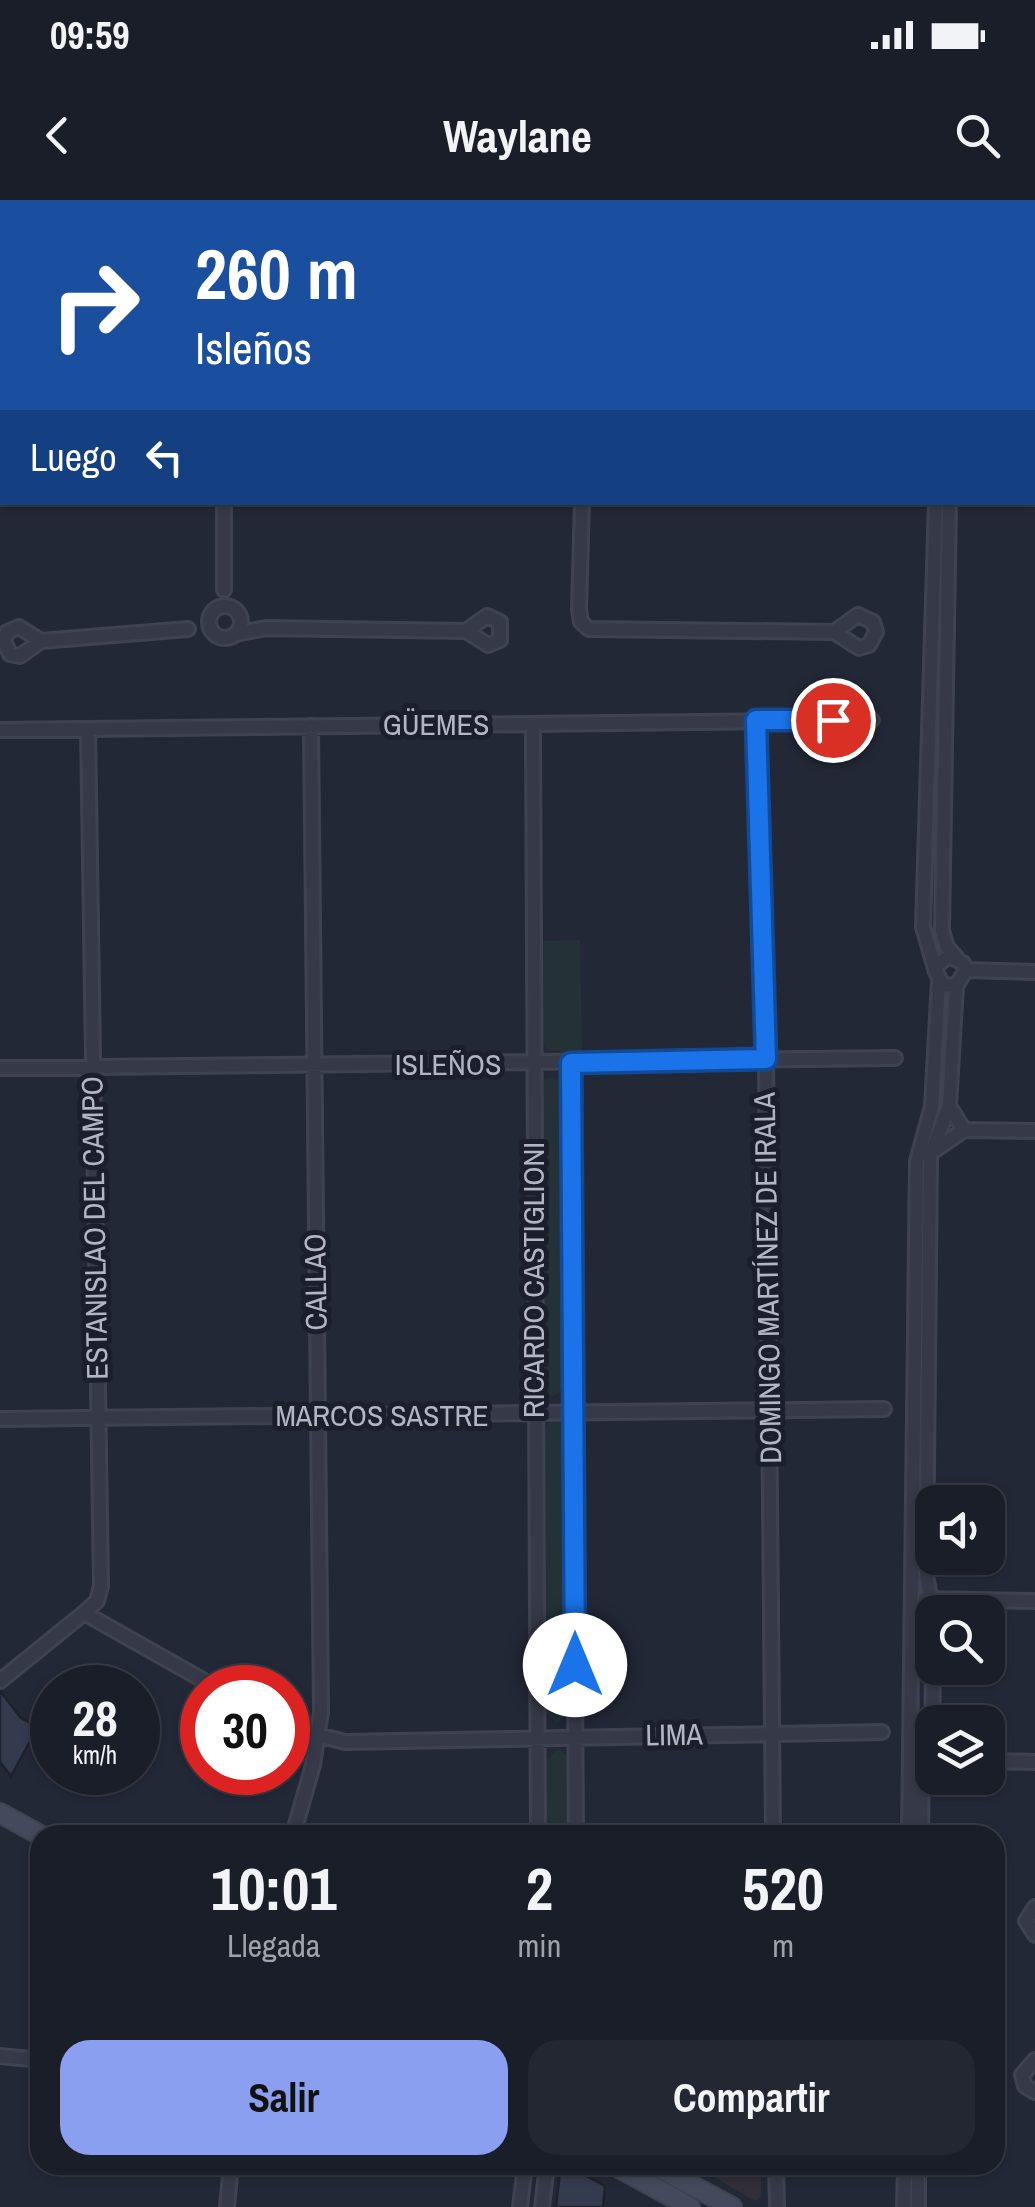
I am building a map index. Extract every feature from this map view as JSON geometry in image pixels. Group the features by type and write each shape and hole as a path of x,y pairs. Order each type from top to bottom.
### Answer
{"main road":[{"path":"0,1813 30,1830"},
{"path":"632,2175 690,2207"},
{"path":"673,2175 732,2207"}],"street":[{"path":"213,621 224,590 224,505"},
{"path":"582,505 578,610 581,622 589,629 834,632"},
{"path":"936,505 923,927 937,976 956,986"},
{"path":"950,505 942,931 946,947 966,970"},
{"path":"224,590 236,611 236,634"},
{"path":"41,641 188,629 236,611"},
{"path":"236,611 266,628"},
{"path":"213,621 228,637 266,628 466,631"},
{"name":"DOMINGO MARTÍNEZ DE IRALA","path":"756,720 766,1059 772,1825"},
{"name":"GÜEMES","path":"0,730 872,720"},
{"name":"RICARDO CASTIGLIONI","path":"533,725 538,1825"},
{"name":"CALLAO","path":"296,1825 321,1712 311,726"},
{"name":"ESTANISLAO DEL CAMPO","path":"84,1613 97,1601 101,1586 88,729"},
{"path":"918,1705 912,1599 917,1160 932,1106 937,976 942,959 956,957"},
{"path":"966,970 1035,972"},
{"path":"929,1595 926,1574 930,1156 949,1106 956,986 966,970"},
{"name":"ISLEÑOS","path":"0,1068 896,1058"},
{"name":"RICARDO CASTIGLIONI","path":"571,1063 576,1825"},
{"path":"949,1106 964,1130"},
{"path":"930,1156 951,1135 964,1130 1035,1131"},
{"name":"MARCOS SASTRE","path":"0,1419 884,1409"},
{"path":"1005,1602 1035,1601"},
{"path":"0,1681 84,1613 180,1668"},
{"name":"LIMA","path":"310,1734 345,1742 882,1732"},
{"path":"1005,1761 1035,1762"},
{"path":"911,1825 916,1795"},
{"path":"921,1825 922,1795"},
{"path":"1035,1907 1026,1921 1035,1936"},
{"path":"0,2056 30,2059"},
{"path":"1035,2060 1022,2076 1026,2086 1035,2092"},
{"path":"226,2207 230,2175"},
{"path":"520,2207 524,2175"},
{"path":"542,2207 546,2175"},
{"path":"776,2175 777,2207"},
{"path":"904,2207 905,2175"},
{"path":"918,2175 918,2207"}],"shaded area":[{"path":"580,940 582,1054 548,1050 543,1040 542,941"},
{"path":"553,1076 565,1087 567,1384 554,1396 546,1394 541,1383 541,1088 542,1081"},
{"path":"553,1418 564,1422 568,1432 570,1712 557,1723 545,1712 542,1431"},
{"path":"558,1748 569,1759 570,1825 546,1825 546,1762"},
{"path":"711,2175 761,2175 761,2198 755,2201"}],"building":[{"path":"0,1691 21,1718 30,1723 30,1742 11,1776 0,1762"},
{"path":"560,2175 585,2175 605,2186 603,2207 556,2207"}],"route":[{"path":"575,1665 571,1063 766,1059 756,720 833,720"}]}
